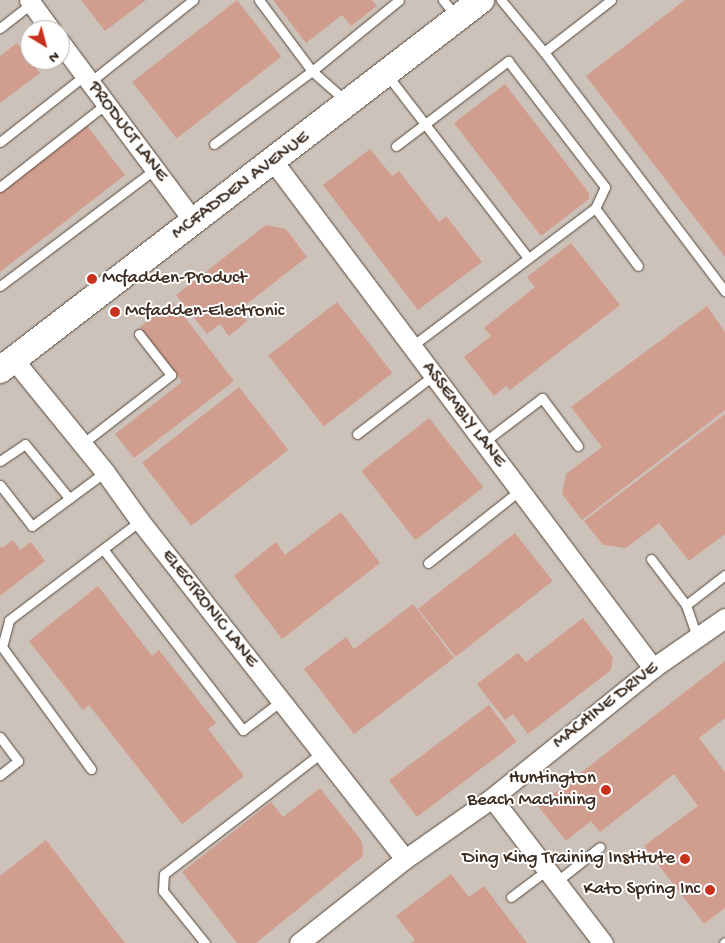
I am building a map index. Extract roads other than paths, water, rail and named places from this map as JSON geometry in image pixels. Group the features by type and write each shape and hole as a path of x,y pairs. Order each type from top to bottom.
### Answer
{"street":[{"name":"MCFADDEN AVENUE","path":"7,365 386,74 450,9 481,0"},
{"path":"32,1 44,20"},
{"name":"PRODUCT LANE","path":"70,55 194,222"},
{"name":"ASSEMBLY LANE","path":"273,162 653,668"},
{"name":"ELECTRONIC LANE","path":"7,365 82,444 105,472 140,521 405,859"},
{"name":"MACHINE DRIVE","path":"299,943 405,859 492,798 653,668 725,618"},
{"path":"492,798 603,943"}],"lane":[{"path":"0,142 193,0"},
{"path":"259,0 312,72 348,103"},
{"path":"214,144 312,72 399,0"},
{"path":"501,0 544,52 725,291"},
{"path":"544,52 611,0"},
{"path":"0,28 32,1"},
{"path":"396,146 508,61 605,187 595,208 412,346"},
{"path":"386,74 528,258"},
{"path":"0,187 106,104"},
{"path":"0,286 155,170"},
{"path":"595,208 638,266"},
{"path":"82,444 171,375 139,334"},
{"path":"356,434 434,376"},
{"path":"484,442 542,398 578,446"},
{"path":"0,461 25,444 69,498"},
{"path":"0,485 32,526 105,472"},
{"path":"428,563 520,490"},
{"path":"91,769 2,647 8,620 140,521"},
{"path":"103,549 243,730 281,701"},
{"path":"652,559 686,605 697,637"},
{"path":"686,605 725,575"},
{"path":"0,737 18,761 0,775"},
{"path":"205,943 163,891 164,874 321,753"},
{"path":"511,897 552,876 600,847"}],"place":[{"name":"Mcfadden-Product","path":"92,279"},
{"name":"Mcfadden-Electronic","path":"115,312"},
{"name":"Huntington Beach Machining","path":"606,790"},
{"name":"Ding King Training Institute","path":"685,859"},
{"name":"Kato Spring Inc","path":"710,890"}]}
